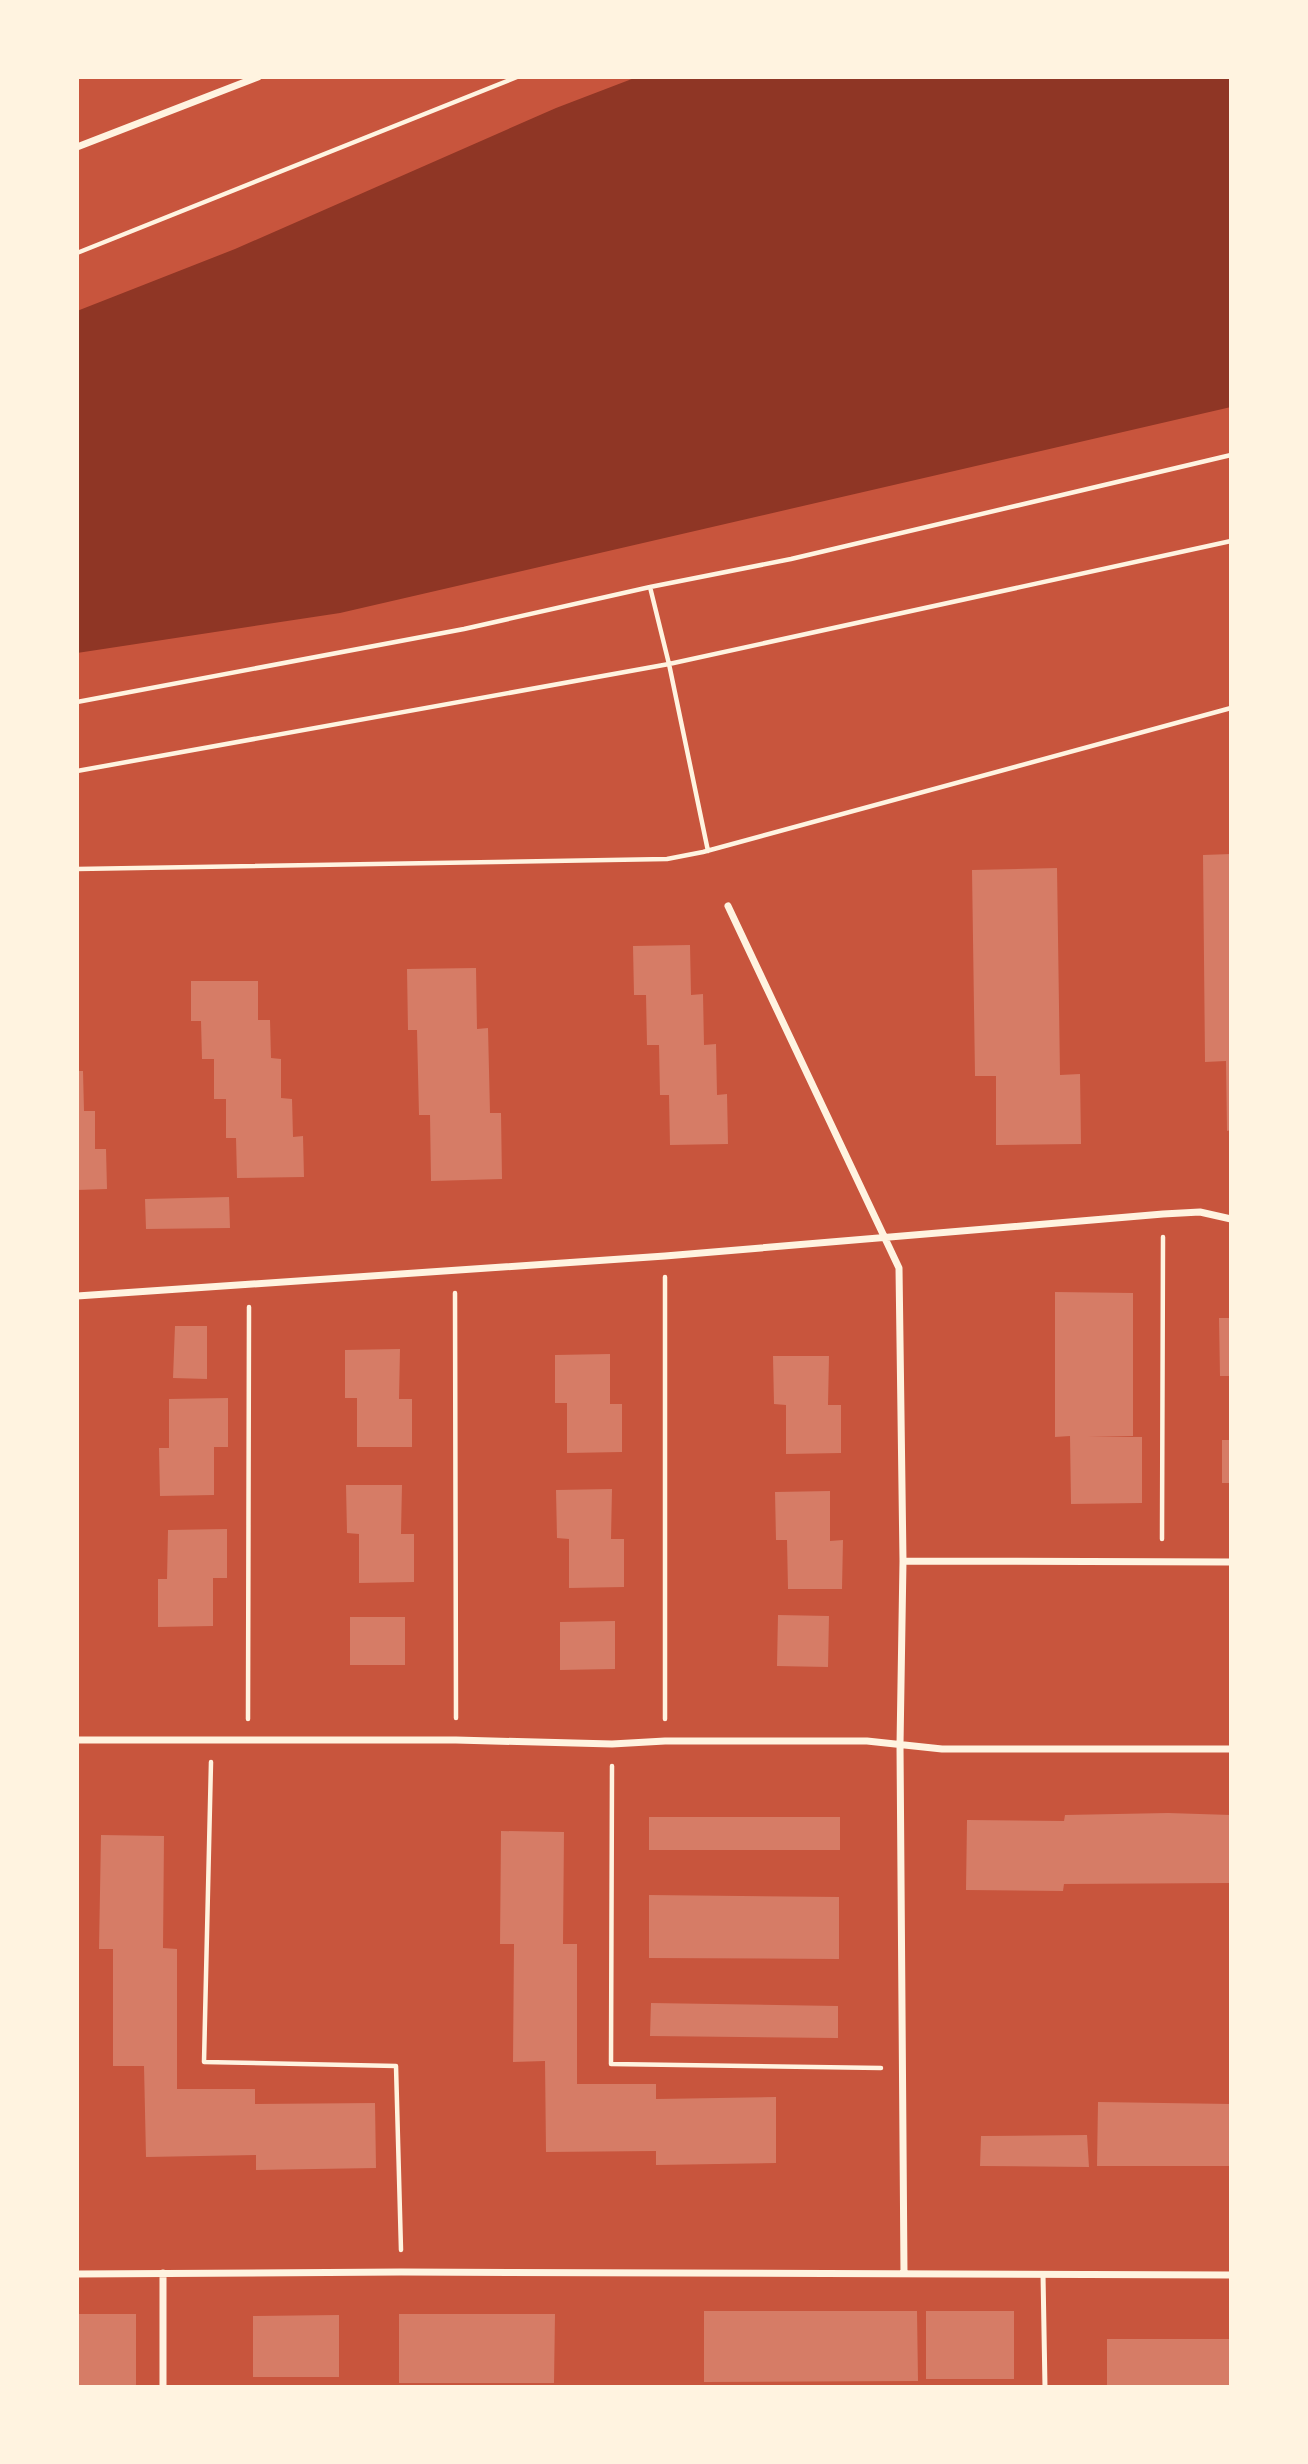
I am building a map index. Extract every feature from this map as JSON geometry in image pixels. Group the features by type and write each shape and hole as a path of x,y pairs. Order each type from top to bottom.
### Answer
{"street":[{"path":"77,147 258,77"},
{"path":"728,906 899,1268 903,1561 900,1745 904,2274"},
{"path":"77,1296 664,1256 1163,1214 1200,1212 1231,1219"},
{"path":"903,1561 1231,1562"},
{"path":"77,1740 456,1740 612,1744 665,1741 867,1741 942,1749 1231,1749"},
{"path":"77,2274 401,2272 1231,2275"},
{"path":"163,2273 163,2387"}],"lane":[{"path":"1043,2274 1045,2387"}],"path":[{"path":"77,253 517,77"},
{"path":"77,702 464,629 649,587 791,559 1231,455"},
{"path":"77,771 669,663 1231,541"},
{"path":"649,587 669,663 708,851"},
{"path":"77,869 667,859 708,851 1231,708"},
{"path":"1162,1561 1163,1214"},
{"path":"664,1256 665,1741"},
{"path":"455,1270 456,1740"},
{"path":"248,1741 249,1285"},
{"path":"211,1740 204,2062 396,2066 401,2272"},
{"path":"612,1744 611,2064 904,2069"}],"shaded area":[{"path":"637,77 1231,77 1231,407 340,613 77,653 77,311 235,249 556,108"}],"building":[{"path":"1231,854 1231,1130 1227,1131 1226,1061 1205,1062 1203,855"},
{"path":"1057,868 1060,1075 1080,1074 1081,1144 996,1145 996,1076 975,1076 972,870"},
{"path":"690,945 691,995 703,994 704,1045 716,1044 717,1095 727,1094 728,1144 670,1145 669,1095 660,1095 659,1045 647,1045 646,995 634,995 633,946"},
{"path":"476,968 477,1029 488,1028 490,1113 501,1113 502,1179 431,1181 430,1115 419,1115 417,1030 408,1030 407,969"},
{"path":"191,981 258,981 258,1020 270,1020 271,1058 281,1059 281,1098 292,1099 293,1137 303,1136 304,1177 237,1178 236,1138 226,1138 226,1099 214,1099 214,1059 202,1059 201,1021 191,1021"},
{"path":"77,1071 83,1071 84,1111 95,1111 95,1149 106,1149 107,1189 77,1190"},
{"path":"229,1197 230,1228 146,1229 145,1199"},
{"path":"1055,1292 1133,1293 1133,1436 1088,1437 1142,1437 1142,1503 1071,1504 1070,1436 1055,1437"},
{"path":"1219,1318 1231,1318 1231,1376 1220,1376"},
{"path":"175,1326 207,1326 207,1379 173,1378"},
{"path":"400,1349 399,1399 412,1399 412,1447 357,1447 357,1398 345,1398 345,1350"},
{"path":"610,1354 610,1404 622,1404 622,1452 567,1453 567,1403 555,1403 555,1355"},
{"path":"773,1356 829,1356 828,1405 841,1405 841,1453 786,1454 786,1405 774,1404"},
{"path":"228,1398 228,1447 214,1447 214,1495 160,1496 159,1448 169,1448 169,1399"},
{"path":"1222,1440 1231,1440 1231,1483 1222,1483"},
{"path":"346,1485 402,1485 401,1534 414,1534 414,1582 359,1583 359,1534 347,1533"},
{"path":"612,1489 611,1539 624,1539 624,1587 569,1588 569,1539 557,1538 556,1490"},
{"path":"830,1491 830,1541 843,1540 842,1589 788,1589 787,1540 776,1540 775,1492"},
{"path":"227,1529 227,1578 213,1578 213,1626 158,1627 158,1579 167,1579 168,1530"},
{"path":"778,1615 829,1616 828,1667 777,1666"},
{"path":"350,1617 405,1617 405,1665 350,1665"},
{"path":"615,1621 615,1669 560,1670 560,1622"},
{"path":"1065,1815 1231,1815 1231,1883 1064,1884 1063,1891 966,1890 967,1820 1064,1821"},
{"path":"649,1817 840,1817 840,1850 649,1850"},
{"path":"501,1831 564,1832 563,1944 577,1944 577,2084 656,2084 656,2099 776,2097 776,2163 656,2165 656,2151 546,2152 545,2061 513,2062 514,1944 500,1944"},
{"path":"101,1835 164,1836 163,1948 177,1949 177,2089 255,2089 255,2104 375,2103 376,2168 256,2170 256,2155 146,2157 144,2066 113,2066 113,1949 99,1949"},
{"path":"649,1895 839,1897 839,1959 649,1958"},
{"path":"651,2003 838,2006 838,2038 650,2036"},
{"path":"1098,2102 1231,2104 1231,2166 1097,2166"},
{"path":"1087,2135 1089,2167 980,2166 981,2136"},
{"path":"704,2311 917,2311 918,2381 704,2382"},
{"path":"926,2311 1014,2311 1014,2379 926,2379"},
{"path":"77,2314 136,2314 136,2387 77,2387"},
{"path":"399,2314 555,2314 554,2383 399,2383"},
{"path":"339,2315 339,2377 253,2377 253,2316"},
{"path":"1107,2339 1231,2339 1231,2387 1107,2387"}]}
